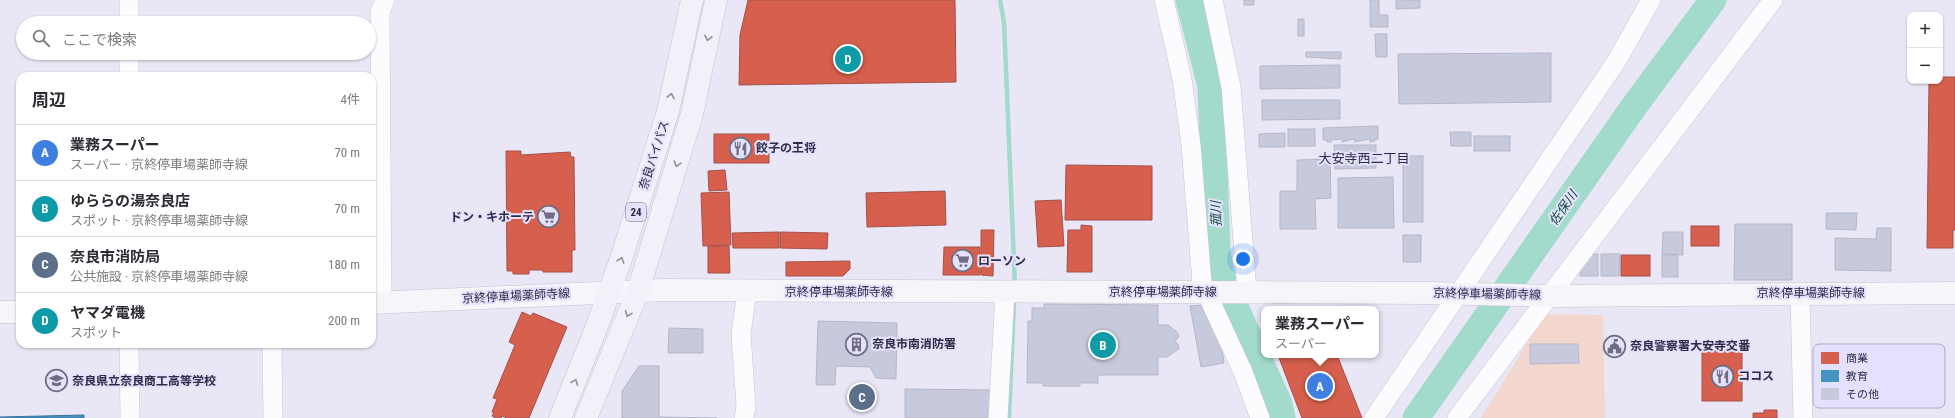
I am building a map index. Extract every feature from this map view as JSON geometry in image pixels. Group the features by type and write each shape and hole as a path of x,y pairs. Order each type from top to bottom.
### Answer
{"highway":[{"name":"奈良バイパス","path":"560,418 610,292 668,111 692,0"},
{"name":"奈良バイパス","path":"586,418 638,290 692,114 716,0"}],"main road":[{"name":"京終停車場薬師寺線","path":"377,303 638,290 1464,293 1545,296 1800,292 1955,292"},
{"path":"0,312 16,312"}],"street":[{"path":"129,0 129,16"},
{"path":"377,303 376,106 380,12 384,0"},
{"path":"1164,0 1182,79 1191,145 1202,283 1211,292 1260,418"},
{"path":"1213,0 1216,8 1231,87 1245,292"},
{"path":"1374,418 1464,293 1616,62 1651,0"},
{"path":"1457,418 1545,296 1773,0"},
{"path":"129,60 129,72"},
{"path":"744,418 746,406 741,334 746,291"},
{"path":"998,418 1005,292"},
{"path":"1800,292 1803,418"},
{"path":"129,348 130,418"},
{"path":"272,348 273,418"}],"shaded area":[{"path":"1545,314 1603,315 1605,418 1481,418"}],"building: 商業":[{"path":"748,0 955,0 956,82 739,85 740,35"},
{"path":"1943,77 1955,77 1955,230 1953,230 1953,248 1927,248 1929,84 1943,84"},
{"name":"餃子の王将","path":"714,134 769,134 769,163 714,163"},
{"path":"506,151 521,151 521,155 570,152 571,157 574,157 575,250 572,250 572,272 543,272 543,270 529,270 529,274 513,274 513,271 507,271"},
{"path":"1066,165 1152,166 1152,220 1065,220"},
{"path":"725,170 727,190 709,191 708,171"},
{"path":"945,191 946,225 867,227 866,193"},
{"path":"729,192 731,245 703,246 701,193"},
{"path":"1061,200 1064,246 1038,247 1035,201"},
{"path":"1081,225 1092,226 1092,272 1067,272 1068,230 1081,230"},
{"path":"1691,226 1719,226 1719,246 1691,246"},
{"path":"981,230 994,230 993,276 981,275"},
{"path":"779,232 779,248 733,248 732,233"},
{"path":"780,232 828,233 827,249 780,248"},
{"path":"708,246 729,246 730,273 708,273"},
{"name":"ローソン","path":"944,247 980,247 980,275 943,275"},
{"path":"1621,255 1650,255 1650,276 1621,276"},
{"path":"850,261 850,269 843,276 786,276 786,262"},
{"path":"522,312 531,316 533,313 567,327 529,418 507,418 502,416 501,418 496,418 492,416 494,412 492,412 497,399 493,398 515,345 509,342"},
{"name":"ココス","path":"1702,350 1742,350 1742,401 1702,401"},
{"path":"1279,358 1338,358 1362,418 1302,418"},
{"path":"1764,410 1777,410 1777,418 1753,418 1753,413 1764,413"}],"building: 教育":[{"path":"84,415 84,418 0,418 0,417"}],"building: その他":[{"path":"1244,0 1254,0 1254,5 1244,5"},
{"path":"1370,0 1379,0 1379,15 1388,15 1388,27 1370,27"},
{"path":"1396,0 1420,0 1420,8 1396,9"},
{"path":"1298,19 1304,19 1304,36 1298,36"},
{"path":"1375,34 1387,34 1387,57 1376,57"},
{"path":"1306,52 1341,52 1341,59 1306,57"},
{"path":"1551,53 1551,102 1399,104 1398,54"},
{"path":"1340,65 1340,88 1260,89 1260,66"},
{"path":"1262,100 1340,100 1340,119 1262,120"},
{"path":"1378,126 1378,139 1375,139 1375,141 1370,142 1370,139 1355,142 1354,139 1342,142 1342,139 1327,142 1327,140 1323,140 1323,128"},
{"path":"1288,129 1315,129 1315,146 1288,146"},
{"path":"1450,132 1471,132 1471,146 1451,146"},
{"path":"1285,133 1285,147 1259,147 1259,134"},
{"path":"1474,136 1510,136 1510,151 1474,151"},
{"path":"1334,145 1376,145 1376,168 1335,169"},
{"path":"1403,156 1423,156 1423,222 1403,222"},
{"path":"1330,159 1331,198 1315,199 1316,229 1280,229 1280,191 1297,191 1297,160"},
{"path":"1393,177 1394,228 1338,228 1338,178"},
{"path":"1826,213 1857,213 1856,230 1826,229"},
{"path":"1735,224 1792,224 1792,280 1734,280"},
{"path":"1877,228 1891,228 1891,271 1835,270 1835,238 1876,239"},
{"path":"1663,232 1683,232 1683,255 1662,254"},
{"path":"1403,235 1421,235 1421,262 1403,262"},
{"path":"1591,254 1598,254 1598,276 1580,276 1580,267"},
{"path":"1601,254 1620,254 1619,276 1601,276"},
{"path":"1662,255 1678,255 1678,277 1662,277"},
{"path":"1044,304 1158,305 1158,325 1168,325 1177,332 1179,337 1175,341 1178,344 1179,349 1167,357 1158,357 1158,375 1098,375 1098,383 1080,383 1080,386 1043,386 1043,383 1027,383 1028,321 1032,321 1032,308 1044,308"},
{"path":"1203,305 1220,336 1224,363 1201,367 1190,306"},
{"name":"奈良市南消防署","path":"818,321 897,323 896,379 876,378 870,367 836,366 835,385 816,385"},
{"path":"669,328 703,329 703,353 668,353"},
{"path":"1530,344 1578,344 1579,363 1530,364"},
{"path":"639,366 659,366 659,417 717,418 622,418 622,391"},
{"path":"905,389 992,390 992,418 905,418"}],"waterway":[{"path":"1000,0 1004,22 1015,286"},
{"name":"菰川","path":"1189,0 1211,87 1217,252 1222,278 1279,404 1282,418"},
{"name":"佐保川","path":"1416,418 1635,105 1713,0"},
{"path":"1009,418 1014,303"}],"place":[{"name":"ヤマダ電機","path":"848,59"},
{"name":"餃子の王将","path":"741,148"},
{"name":"ドン・キホーテ","path":"549,217"},
{"name":"ローソン","path":"962,261"},
{"name":"奈良市南消防署","path":"857,344"},
{"name":"ゆららの湯奈良店","path":"1103,345"},
{"name":"奈良警察署大安寺交番","path":"1615,346"},
{"name":"ココス","path":"1722,376"},
{"name":"奈良県立奈良商工高等学校","path":"57,381"},
{"name":"業務スーパー","path":"1320,386"},
{"name":"奈良市消防局","path":"862,397"}],"district":[{"name":"大安寺西二丁目","path":"1364,158"}]}
